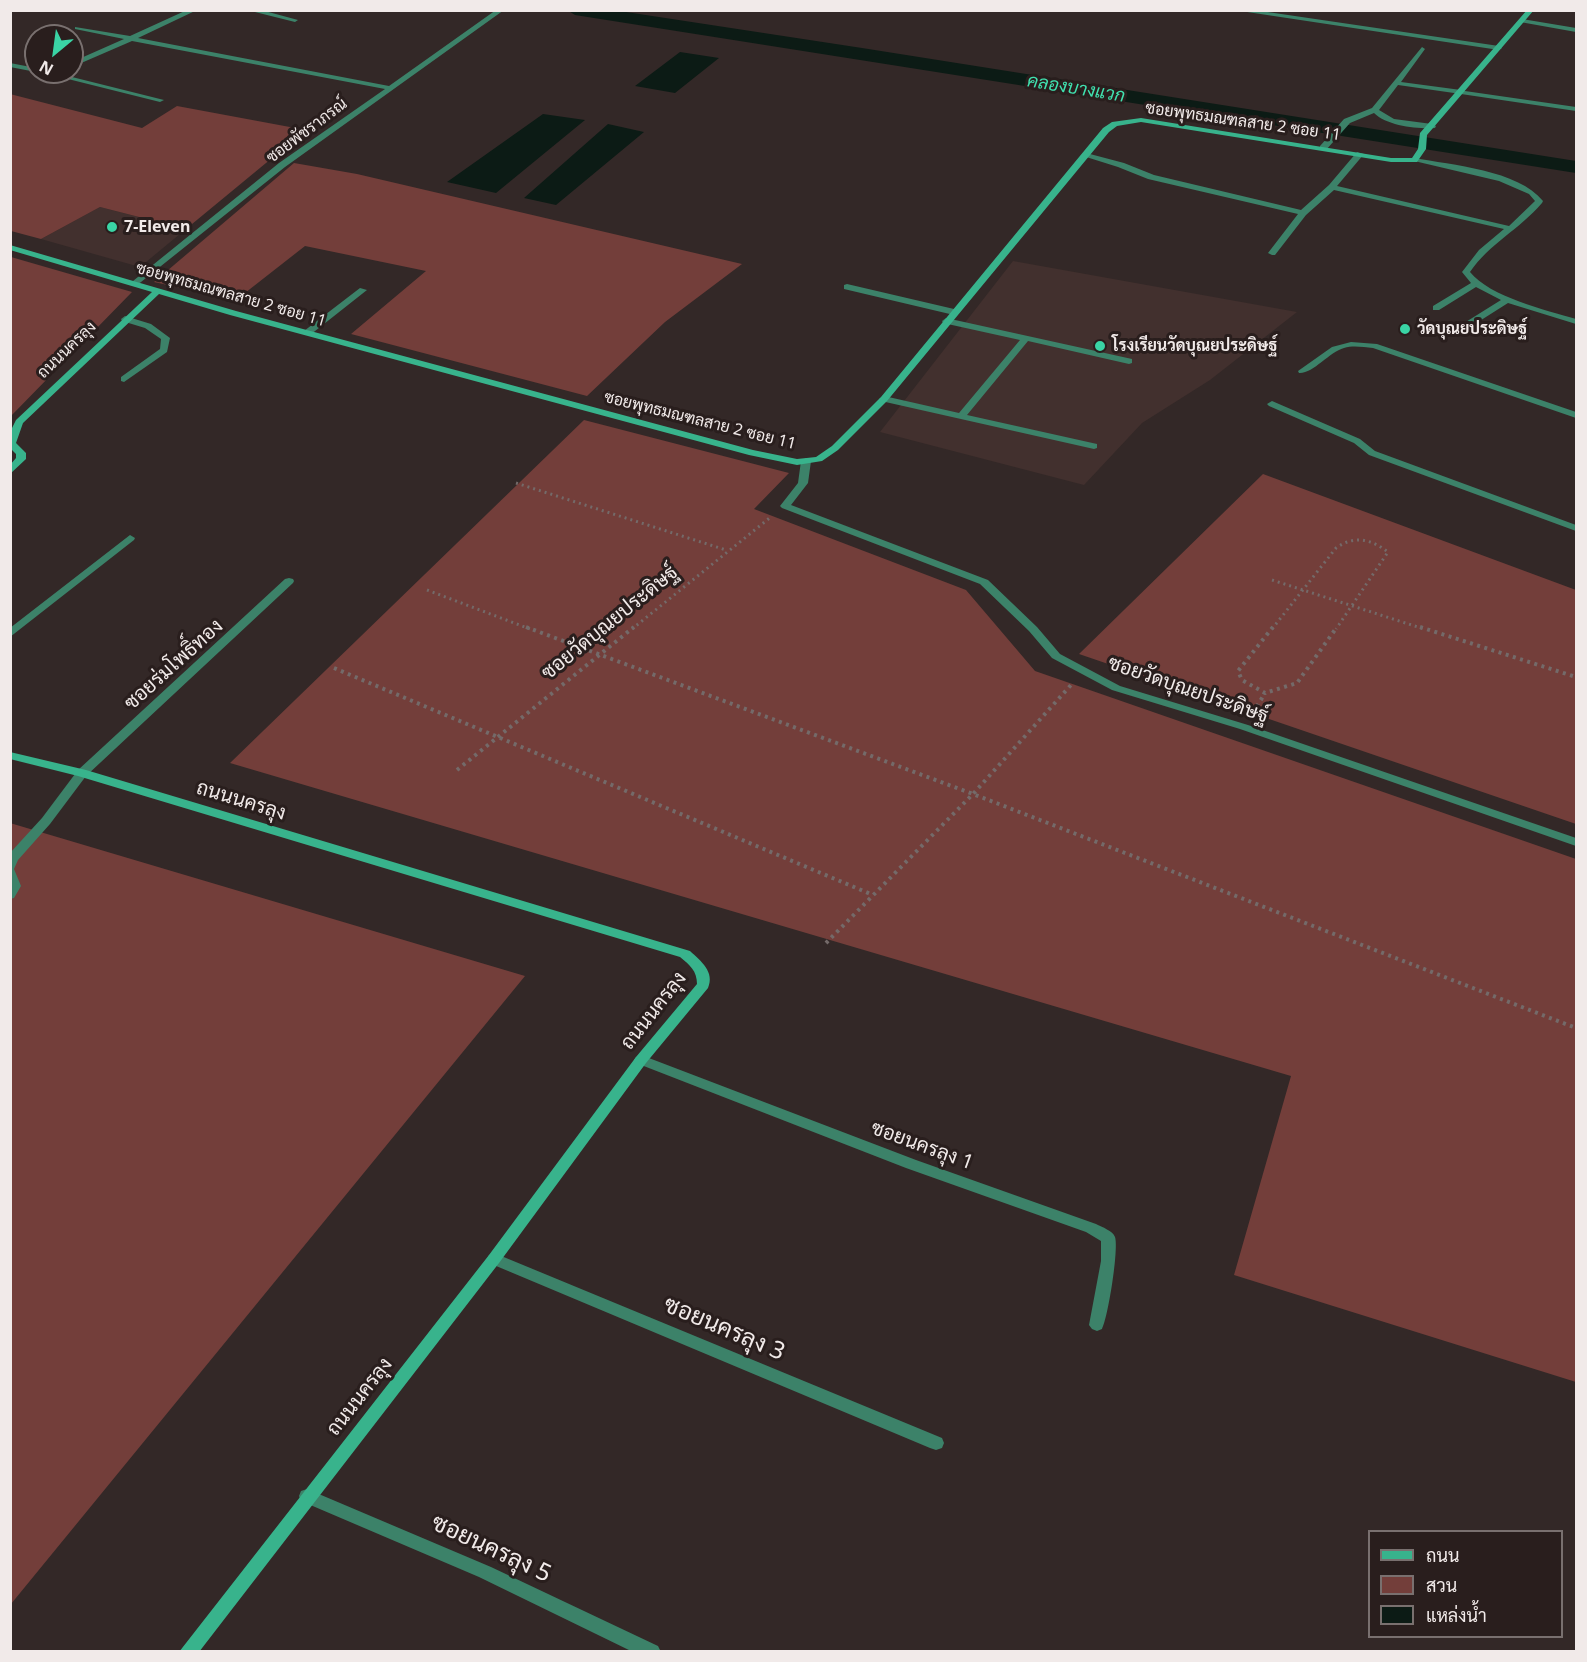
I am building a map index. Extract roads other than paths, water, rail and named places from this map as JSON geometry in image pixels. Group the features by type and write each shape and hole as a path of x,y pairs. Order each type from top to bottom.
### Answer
{"street":[{"path":"84,60 194,10"},
{"path":"250,10 295,20"},
{"name":"ซอยพัชราภรณ์","path":"136,283 282,165 501,10"},
{"path":"1237,10 1499,48"},
{"path":"1532,10 1423,135 1422,149 1414,160 1514,182 1528,188 1539,201 1466,272 1476,284 1509,299 1576,322"},
{"path":"1522,21 1576,30"},
{"path":"84,29 390,88"},
{"path":"1323,148 1340,127 1352,117 1375,110 1422,49"},
{"path":"84,81 160,100"},
{"path":"1396,84 1576,109"},
{"path":"1375,110 1378,115 1388,119 1432,126"},
{"name":"ซอยพุทธมณฑลสาย 2 ซอย 11","path":"10,247 307,333 752,453 796,462 819,459 836,448 884,399 946,321 1087,156 1106,130 1115,124 1141,120 1405,161 1414,160"},
{"path":"1272,253 1303,213 1332,187 1360,154"},
{"path":"1087,156 1121,165 1151,177 1303,213"},
{"path":"1332,187 1509,228"},
{"path":"1436,308 1476,284"},
{"path":"847,286 954,312"},
{"name":"ถนนนครลุง","path":"10,471 21,459 21,453 11,443 19,422 158,290"},
{"path":"307,333 363,290"},
{"path":"1464,327 1509,299"},
{"path":"124,379 164,350 166,338 148,326 125,319"},
{"path":"946,321 1129,361"},
{"path":"961,417 1026,338"},
{"path":"1302,371 1344,343 1352,342 1374,346 1576,415"},
{"path":"884,399 1094,446"},
{"path":"1272,404 1357,441 1372,453 1576,528"},
{"name":"ซอยวัดบุณยประดิษฐ์","path":"806,461 803,483 785,506 984,582 1033,629 1056,656 1083,672 1116,688 1244,727 1576,842"},
{"path":"10,634 130,538"},
{"name":"ซอยร่มโพธิ์ทอง","path":"10,866 12,859 46,821 82,773 289,581"},
{"name":"ถนนนครลุง","path":"10,755 82,773 685,954 700,967 704,976 703,985 641,1060 494,1259 307,1496 188,1652"},
{"path":"10,872 15,886 10,896"},
{"name":"ซอยนครลุง 1","path":"641,1060 910,1164 1091,1228 1108,1238 1108,1261 1097,1325"},
{"name":"ซอยนครลุง 3","path":"494,1259 936,1443"},
{"name":"ซอยนครลุง 5","path":"307,1496 476,1568 652,1652"}],"water":[{"path":"680,52 719,58 675,93 635,86"},
{"path":"543,114 585,120 496,193 447,182"},
{"path":"608,124 644,132 556,205 524,198"}],"waterway":[{"name":"คลองบางแวก","path":"575,10 862,53 1576,167"}],"place":[{"name":"7-Eleven","path":"112,227"},
{"name":"วัดบุณยประดิษฐ์","path":"1405,329"},
{"name":"โรงเรียนวัดบุณยประดิษฐ์","path":"1100,346"}]}
